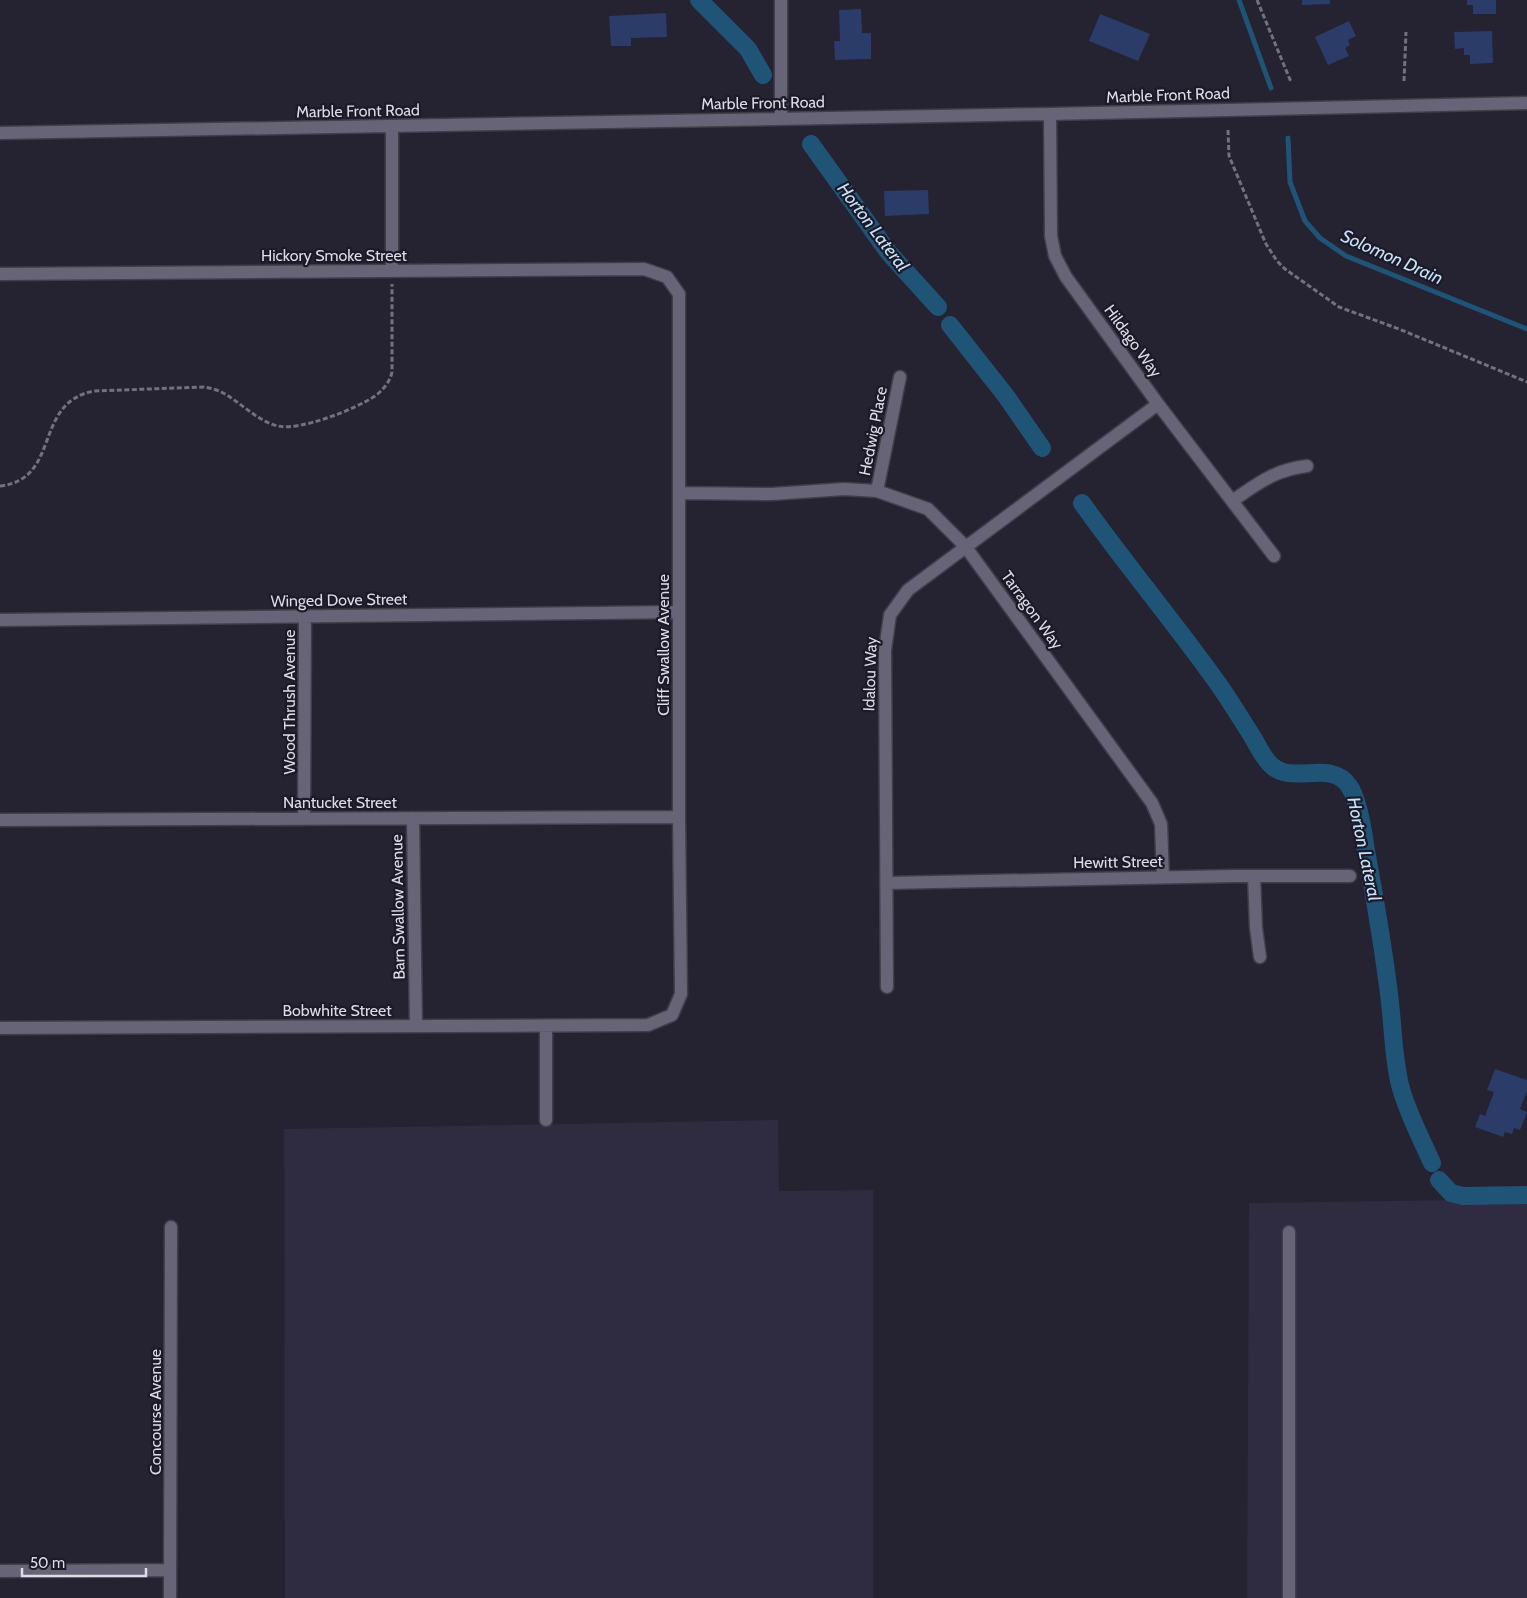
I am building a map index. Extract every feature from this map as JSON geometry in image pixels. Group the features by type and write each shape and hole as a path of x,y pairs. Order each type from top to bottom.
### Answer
{"street":[{"path":"781,0 781,118"},
{"name":"Marble Front Road","path":"0,133 392,127 1527,103"},
{"name":"Hildago Way","path":"1050,114 1051,236 1055,256 1066,277 1158,404 1274,556"},
{"path":"392,127 392,277"},
{"name":"Hickory Smoke Street","path":"0,274 392,277 644,269 667,277"},
{"name":"Cliff Swallow Avenue","path":"667,277 679,294 681,994 672,1015"},
{"name":"Hedwig Place","path":"877,491 900,376"},
{"name":"Idalou Way","path":"887,987 885,650 890,615 908,590 1158,404"},
{"path":"1232,501 1271,475 1289,468 1307,466"},
{"name":"Tarragon Way","path":"680,493 772,494 844,490 877,491 928,509 965,546 1152,803 1161,824 1163,877"},
{"name":"Winged Dove Street","path":"0,620 679,612"},
{"name":"Wood Thrush Avenue","path":"304,819 306,616"},
{"name":"Nantucket Street","path":"0,820 679,817"},
{"name":"Barn Swallow Avenue","path":"413,818 416,1026"},
{"path":"1254,876 1256,928 1260,956"},
{"name":"Hewitt Street","path":"887,883 1163,877 1350,876"},
{"name":"Bobwhite Street","path":"0,1028 648,1025 672,1015"},
{"path":"546,1026 546,1120"},
{"name":"Concourse Avenue","path":"170,1598 172,1226"},
{"path":"1289,1232 1289,1598"},
{"path":"0,1571 170,1570"}],"path":[{"path":"1257,0 1291,82"},
{"path":"1404,81 1406,32"},
{"path":"1228,130 1229,156 1266,244 1277,261 1285,269 1339,307 1399,329 1527,382"},
{"path":"0,486 11,484 35,468 42,457 53,422 59,412 74,398 84,393 104,390 204,387 218,390 263,420 277,426 286,427 324,418 356,406 375,396 385,387 391,378 392,372 392,277"}],"shaded area":[{"path":"778,1120 779,1191 873,1190 873,1598 285,1598 284,1129"},
{"path":"1527,1199 1527,1598 1247,1598 1249,1203"}],"building":[{"path":"1302,0 1330,0 1330,4 1302,5"},
{"path":"1467,0 1496,0 1496,14 1473,14 1473,5 1467,5"},
{"path":"861,9 862,33 871,33 871,59 835,60 834,41 840,41 839,10"},
{"path":"666,13 667,37 631,38 631,46 611,46 609,16"},
{"path":"1100,14 1150,34 1138,61 1089,41"},
{"path":"1349,21 1356,36 1348,40 1350,45 1345,48 1349,56 1328,65 1315,37"},
{"path":"1492,31 1493,63 1470,64 1470,55 1464,55 1464,48 1455,49 1454,32"},
{"path":"928,190 929,214 885,216 884,191"},
{"path":"1495,1069 1527,1080 1527,1091 1520,1109 1527,1112 1520,1130 1514,1128 1512,1134 1505,1132 1503,1137 1475,1127 1480,1114 1485,1116 1494,1092 1487,1090"}],"waterway":[{"name":"Horton Lateral","path":"699,0 748,49 763,75"},
{"name":"Solomon Drain","path":"1239,0 1271,88"},
{"name":"Solomon Drain","path":"1288,138 1290,182 1305,221 1320,238 1346,256 1527,329"},
{"name":"Horton Lateral","path":"811,144 889,253 938,307"},
{"name":"Horton Lateral","path":"950,325 1006,396 1042,448"},
{"name":"Horton Lateral","path":"1082,503 1219,685 1269,763 1281,771 1290,773 1332,774 1341,778 1349,786 1358,808 1379,922 1400,1085 1410,1115 1432,1163"},
{"name":"Horton Lateral","path":"1439,1180 1451,1193 1463,1196 1527,1195"}]}
